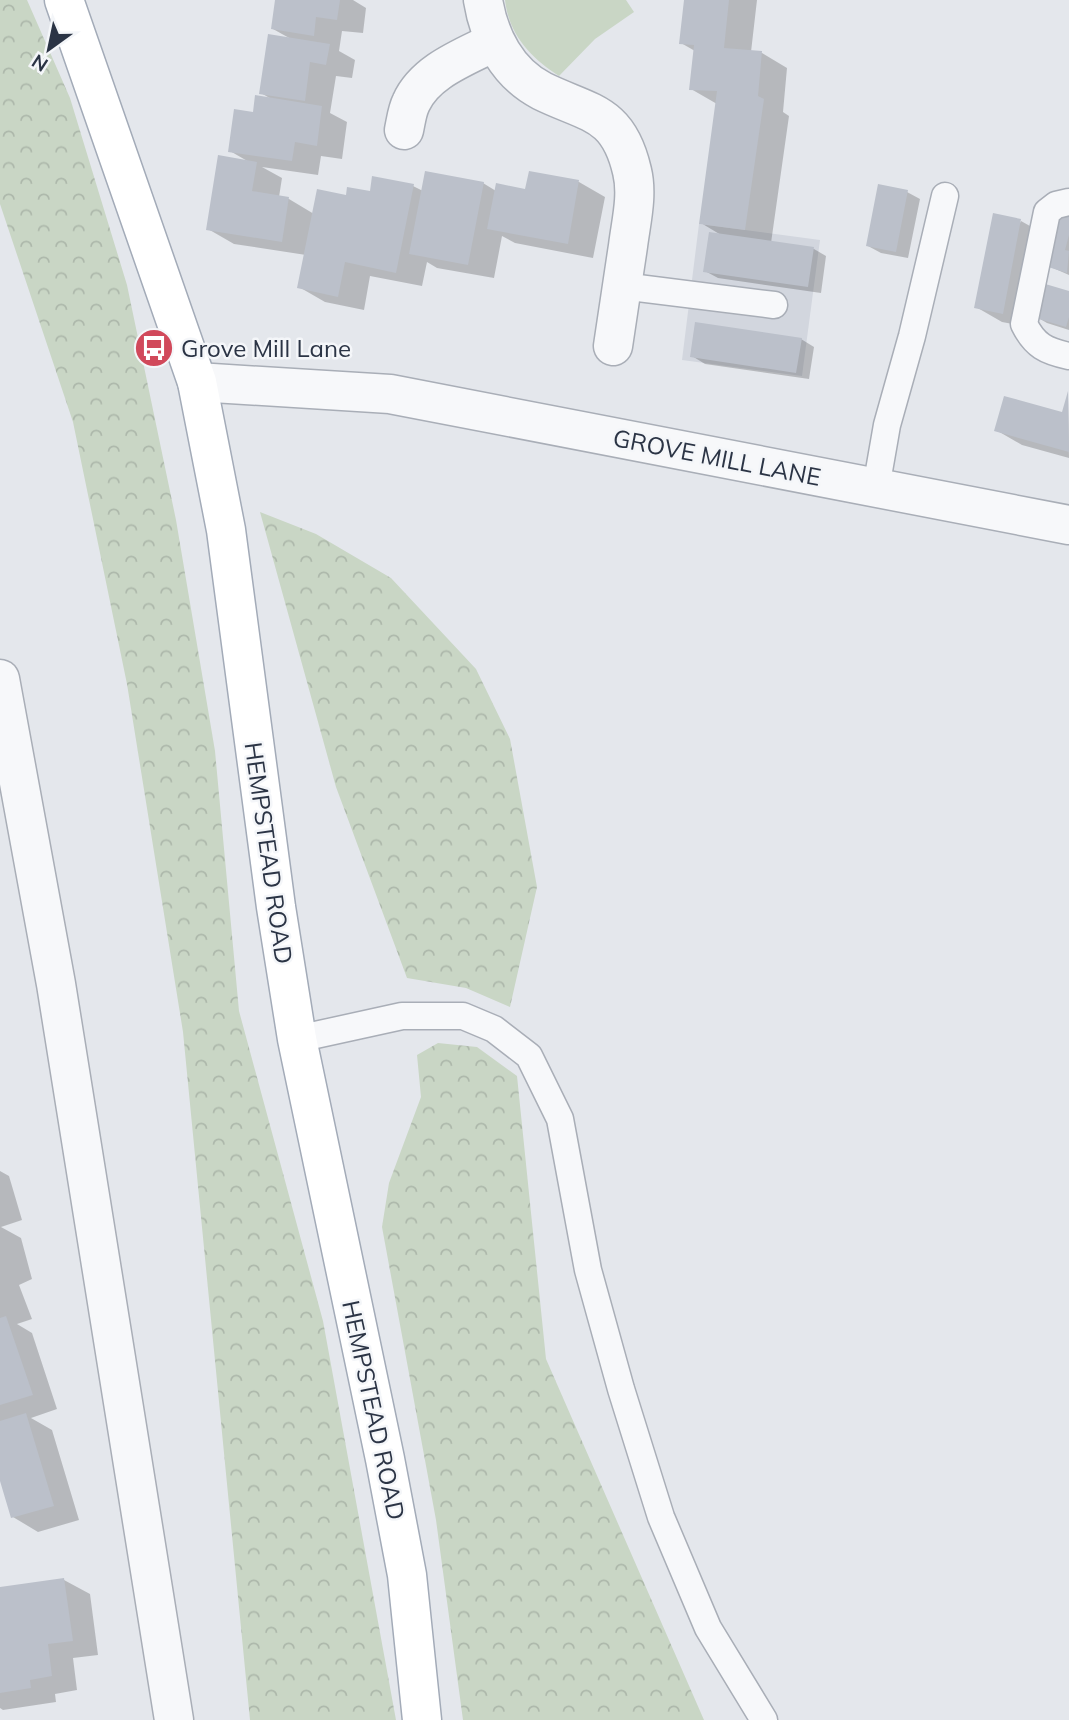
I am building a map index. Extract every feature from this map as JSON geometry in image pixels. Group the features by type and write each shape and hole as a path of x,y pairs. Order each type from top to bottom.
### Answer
{"main road":[{"name":"HEMPSTEAD ROAD","path":"64,0 197,382 226,530 274,893 297,1040 388,1472 407,1575 422,1720"}],"street":[{"path":"483,0 494,42 506,61 540,90 603,118 616,132 633,173 635,199 612,346"},
{"path":"404,130 409,106 417,90 436,73 494,42"},
{"name":"GROVE MILL LANE","path":"197,382 390,394 1069,525"},
{"path":"0,679 56,984 174,1720"}],"lane":[{"path":"876,488 887,425 912,336 945,196"},
{"path":"1069,202 1056,205 1047,212 1024,324 1030,337 1047,351 1069,356"},
{"path":"622,286 774,305"},
{"path":"297,1040 402,1016 463,1016 494,1029 529,1056 560,1119 588,1270 661,1517 708,1628 764,1720"}],"shaded area":[{"path":"699,224 820,240 802,376 682,360"}],"green space":[{"path":"0,0 27,0 70,98 127,285 176,520 215,751 239,1011 323,1321 396,1720 250,1720 183,1032 127,684 73,422 0,204"},
{"path":"505,0 626,0 634,12 595,39 559,76 539,61 516,35"},
{"path":"260,512 316,534 391,578 476,669 510,739 537,887 510,1007 466,988 407,978 336,787"},
{"path":"438,1043 477,1047 517,1076 546,1359 704,1720 463,1720 436,1520 382,1227 389,1183 421,1097 417,1055"}],"building":[{"path":"275,0 340,0 337,20 316,17 314,36 271,29"},
{"path":"684,0 729,0 724,48 762,51 758,96 764,99 745,230 699,224 717,91 689,90 694,45 679,44"},
{"path":"268,34 330,44 326,65 310,62 305,101 259,94"},
{"path":"255,95 322,106 317,146 295,142 292,161 228,152 234,109 253,112"},
{"path":"218,155 257,162 252,191 289,197 282,242 206,230"},
{"path":"425,171 484,182 468,265 409,254"},
{"path":"529,171 579,180 568,244 487,229 496,183 525,189"},
{"path":"372,176 414,184 396,273 345,262 338,297 297,288 317,189 346,195 347,187 370,191"},
{"path":"878,184 908,190 896,252 866,246"},
{"path":"1058,211 1069,214 1069,235 1065,250 1069,251 1067,273 1042,265"},
{"path":"993,213 1021,219 1003,314 974,308"},
{"path":"709,232 814,247 808,287 703,272"},
{"path":"1042,283 1069,291 1069,317 1066,327 1032,317"},
{"path":"695,322 802,338 796,373 690,357"},
{"path":"1068,391 1069,452 994,431 1004,396 1062,412"},
{"path":"6,1316 33,1395 0,1405 0,1318"},
{"path":"26,1413 54,1506 11,1518 0,1481 0,1421"},
{"path":"64,1578 73,1641 48,1644 52,1676 30,1680 31,1688 0,1693 0,1587"}],"place":[{"name":"Grove Mill Lane","path":"154,348"}]}
